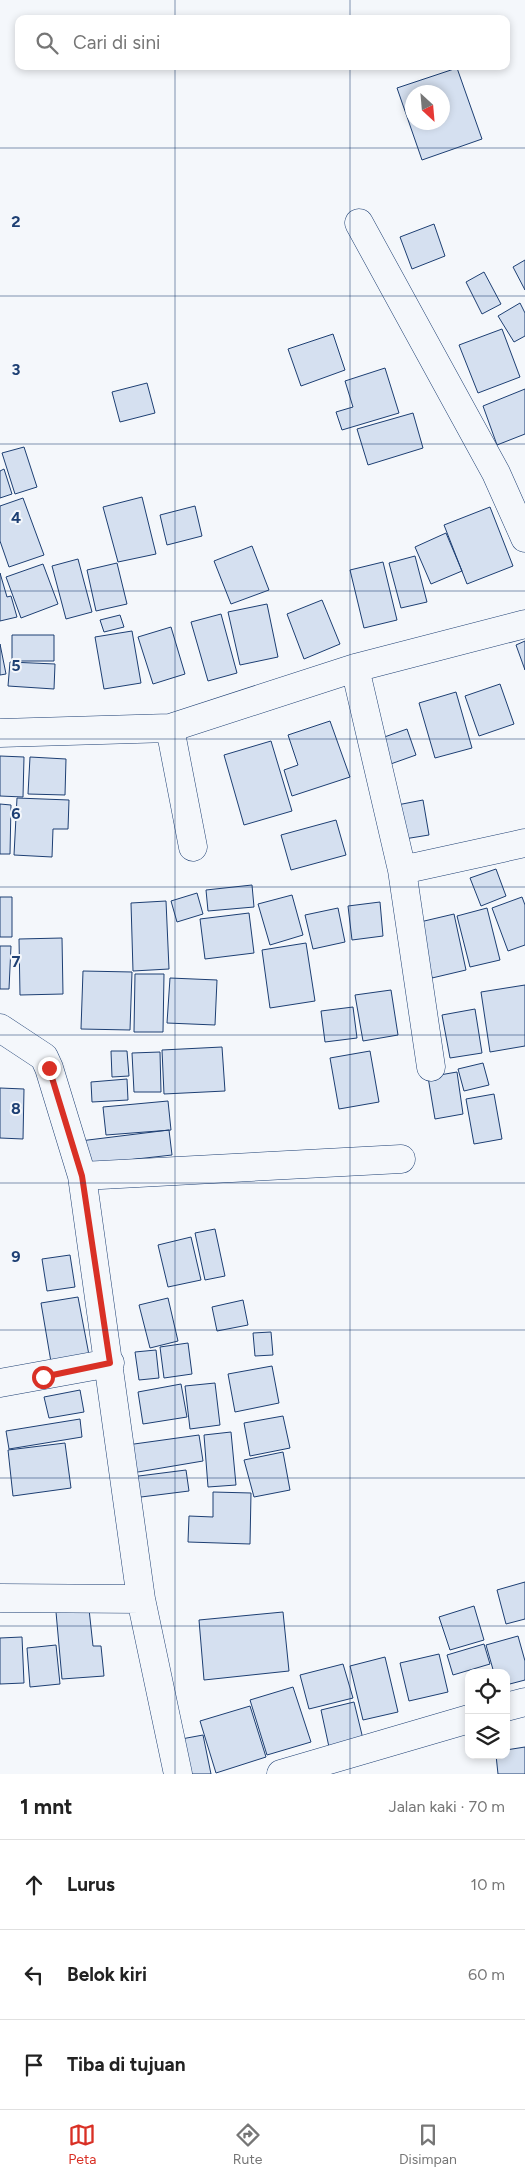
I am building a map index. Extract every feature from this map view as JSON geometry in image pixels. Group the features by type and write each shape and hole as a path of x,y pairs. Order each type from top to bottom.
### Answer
{"street":[{"path":"359,223 496,473 525,538"},
{"path":"0,734 170,728 354,668 525,624"},
{"path":"354,668 402,870 431,1066"},
{"path":"170,728 193,847"},
{"path":"402,870 525,843"},
{"path":"0,1028 44,1057 82,1176 110,1363 141,1599 178,1774"},
{"path":"82,1176 401,1159"},
{"path":"0,1383 110,1363"},
{"path":"0,1598 141,1599"},
{"path":"510,1706 525,1702"},
{"path":"281,1774 465,1719"}],"building":[{"path":"451,70 458,70 482,139 422,160 412,130 450,130 450,85 406,85"},
{"path":"405,85 405,111 397,88"},
{"path":"434,224 445,256 412,269 400,237"},
{"path":"525,260 525,290 513,267"},
{"path":"484,272 501,304 482,314 466,282"},
{"path":"520,303 525,313 525,336 514,342 498,316"},
{"path":"502,329 520,377 478,393 459,345"},
{"path":"333,334 345,370 301,386 288,349"},
{"path":"385,368 399,413 342,430 336,412 353,407 345,381"},
{"path":"147,383 155,413 120,422 112,392"},
{"path":"525,389 525,434 497,445 483,406"},
{"path":"413,413 423,448 368,465 357,429"},
{"path":"24,447 37,487 15,494 2,453"},
{"path":"4,469 12,494 0,498 0,471"},
{"path":"142,497 156,554 118,562 103,507"},
{"path":"23,498 44,555 9,567 0,541 0,506"},
{"path":"195,506 202,536 167,545 160,515"},
{"path":"490,507 513,566 467,584 444,525"},
{"path":"446,533 462,571 431,584 415,547"},
{"path":"252,546 269,590 231,604 214,561"},
{"path":"415,556 427,602 401,608 389,563"},
{"path":"78,559 92,612 66,619 52,566"},
{"path":"383,562 397,620 364,628 350,570"},
{"path":"117,563 127,604 96,611 87,570"},
{"path":"43,564 58,604 21,618 6,577"},
{"path":"0,573 7,597 11,596 17,617 0,621"},
{"path":"322,600 340,644 304,659 287,614"},
{"path":"267,604 278,657 240,665 228,612"},
{"path":"221,614 237,673 208,681 191,622"},
{"path":"120,615 124,627 104,632 100,620"},
{"path":"171,627 185,674 153,684 138,637"},
{"path":"132,631 141,683 104,689 95,637"},
{"path":"12,635 54,635 54,661 12,661"},
{"path":"525,641 525,670 516,645"},
{"path":"0,644 6,674 0,675"},
{"path":"10,662 55,664 54,689 8,686"},
{"path":"500,684 514,724 479,736 465,696"},
{"path":"456,692 472,748 435,758 419,703"},
{"path":"330,721 350,777 292,796 284,770 298,765 288,735"},
{"path":"407,729 416,755 385,766 376,740"},
{"path":"271,741 292,811 244,825 224,755"},
{"path":"0,756 24,757 23,797 0,796"},
{"path":"30,757 66,759 65,795 28,794"},
{"path":"17,798 69,800 68,829 53,829 52,857 14,855"},
{"path":"423,800 429,835 398,840 392,806"},
{"path":"0,804 11,805 10,854 0,854"},
{"path":"336,820 346,855 291,870 281,835"},
{"path":"496,869 506,896 481,906 470,878"},
{"path":"252,885 254,907 208,911 206,890"},
{"path":"197,893 203,914 177,922 171,901"},
{"path":"292,895 303,935 270,945 258,904"},
{"path":"0,897 12,897 12,937 0,937"},
{"path":"522,897 525,905 525,945 508,951 492,908"},
{"path":"166,901 169,969 133,971 131,903"},
{"path":"380,902 383,936 352,940 348,906"},
{"path":"338,908 345,942 313,949 305,915"},
{"path":"487,908 500,960 470,967 457,916"},
{"path":"249,913 254,953 205,959 200,919"},
{"path":"454,914 466,970 432,978 420,922"},
{"path":"62,938 63,994 20,995 19,939"},
{"path":"306,943 315,1001 270,1008 262,950"},
{"path":"0,946 11,946 9,989 0,989"},
{"path":"83,971 132,972 130,1030 81,1029"},
{"path":"135,974 164,974 163,1032 134,1032"},
{"path":"170,978 217,980 215,1025 167,1023"},
{"path":"525,985 525,1046 490,1052 481,992"},
{"path":"391,990 398,1035 363,1041 355,995"},
{"path":"353,1007 357,1038 325,1042 321,1011"},
{"path":"475,1009 482,1053 450,1058 442,1015"},
{"path":"222,1047 225,1091 164,1094 162,1050"},
{"path":"111,1051 127,1051 129,1076 112,1077"},
{"path":"370,1051 379,1102 339,1109 330,1058"},
{"path":"160,1052 161,1092 134,1092 132,1053"},
{"path":"483,1063 489,1085 464,1091 458,1069"},
{"path":"457,1072 463,1114 435,1119 428,1077"},
{"path":"127,1079 128,1100 92,1102 91,1082"},
{"path":"0,1088 24,1089 23,1139 0,1138"},
{"path":"494,1094 502,1139 474,1144 466,1099"},
{"path":"168,1101 171,1130 106,1135 103,1107"},
{"path":"169,1130 172,1155 83,1165 80,1141"},
{"path":"215,1229 225,1276 205,1280 195,1233"},
{"path":"191,1237 201,1280 168,1287 158,1245"},
{"path":"70,1255 75,1287 47,1291 42,1259"},
{"path":"78,1297 89,1355 51,1362 41,1303"},
{"path":"168,1298 178,1341 150,1348 139,1305"},
{"path":"243,1300 248,1325 217,1331 212,1307"},
{"path":"271,1332 273,1355 255,1356 253,1333"},
{"path":"188,1343 192,1374 164,1378 160,1347"},
{"path":"156,1350 159,1378 139,1380 135,1352"},
{"path":"272,1366 279,1403 235,1412 228,1374"},
{"path":"215,1383 220,1425 190,1429 185,1386"},
{"path":"181,1384 187,1417 143,1424 138,1392"},
{"path":"80,1390 84,1412 49,1418 44,1397"},
{"path":"283,1416 290,1448 250,1456 244,1423"},
{"path":"80,1419 82,1437 9,1449 6,1431"},
{"path":"231,1432 236,1485 208,1487 204,1435"},
{"path":"199,1435 203,1461 132,1473 127,1445"},
{"path":"65,1443 71,1488 13,1496 8,1450"},
{"path":"283,1452 290,1490 254,1497 244,1460"},
{"path":"186,1470 189,1491 133,1498 131,1477"},
{"path":"213,1492 251,1493 250,1544 188,1542 189,1516 213,1517"},
{"path":"525,1582 525,1619 506,1624 497,1590"},
{"path":"474,1606 484,1640 450,1650 439,1617"},
{"path":"89,1609 93,1646 101,1646 104,1676 62,1679 56,1612"},
{"path":"283,1612 289,1671 204,1680 199,1620"},
{"path":"518,1636 525,1661 525,1680 510,1684 510,1669 493,1669 486,1645"},
{"path":"22,1637 24,1683 0,1684 0,1638"},
{"path":"484,1644 490,1664 473,1669 465,1669 465,1671 453,1675 447,1655"},
{"path":"56,1645 60,1684 30,1687 27,1648"},
{"path":"439,1654 448,1692 409,1701 400,1663"},
{"path":"385,1657 398,1712 363,1720 350,1666"},
{"path":"343,1664 353,1698 309,1709 300,1675"},
{"path":"293,1687 311,1742 267,1755 250,1700"},
{"path":"354,1702 363,1739 329,1747 321,1710"},
{"path":"250,1706 266,1757 216,1773 200,1721"},
{"path":"203,1735 211,1774 183,1774 176,1740"},
{"path":"525,1747 525,1774 498,1774 496,1759 510,1759 510,1749"}],"route":[{"path":"43,1377 110,1363 82,1176 49,1068"}]}
